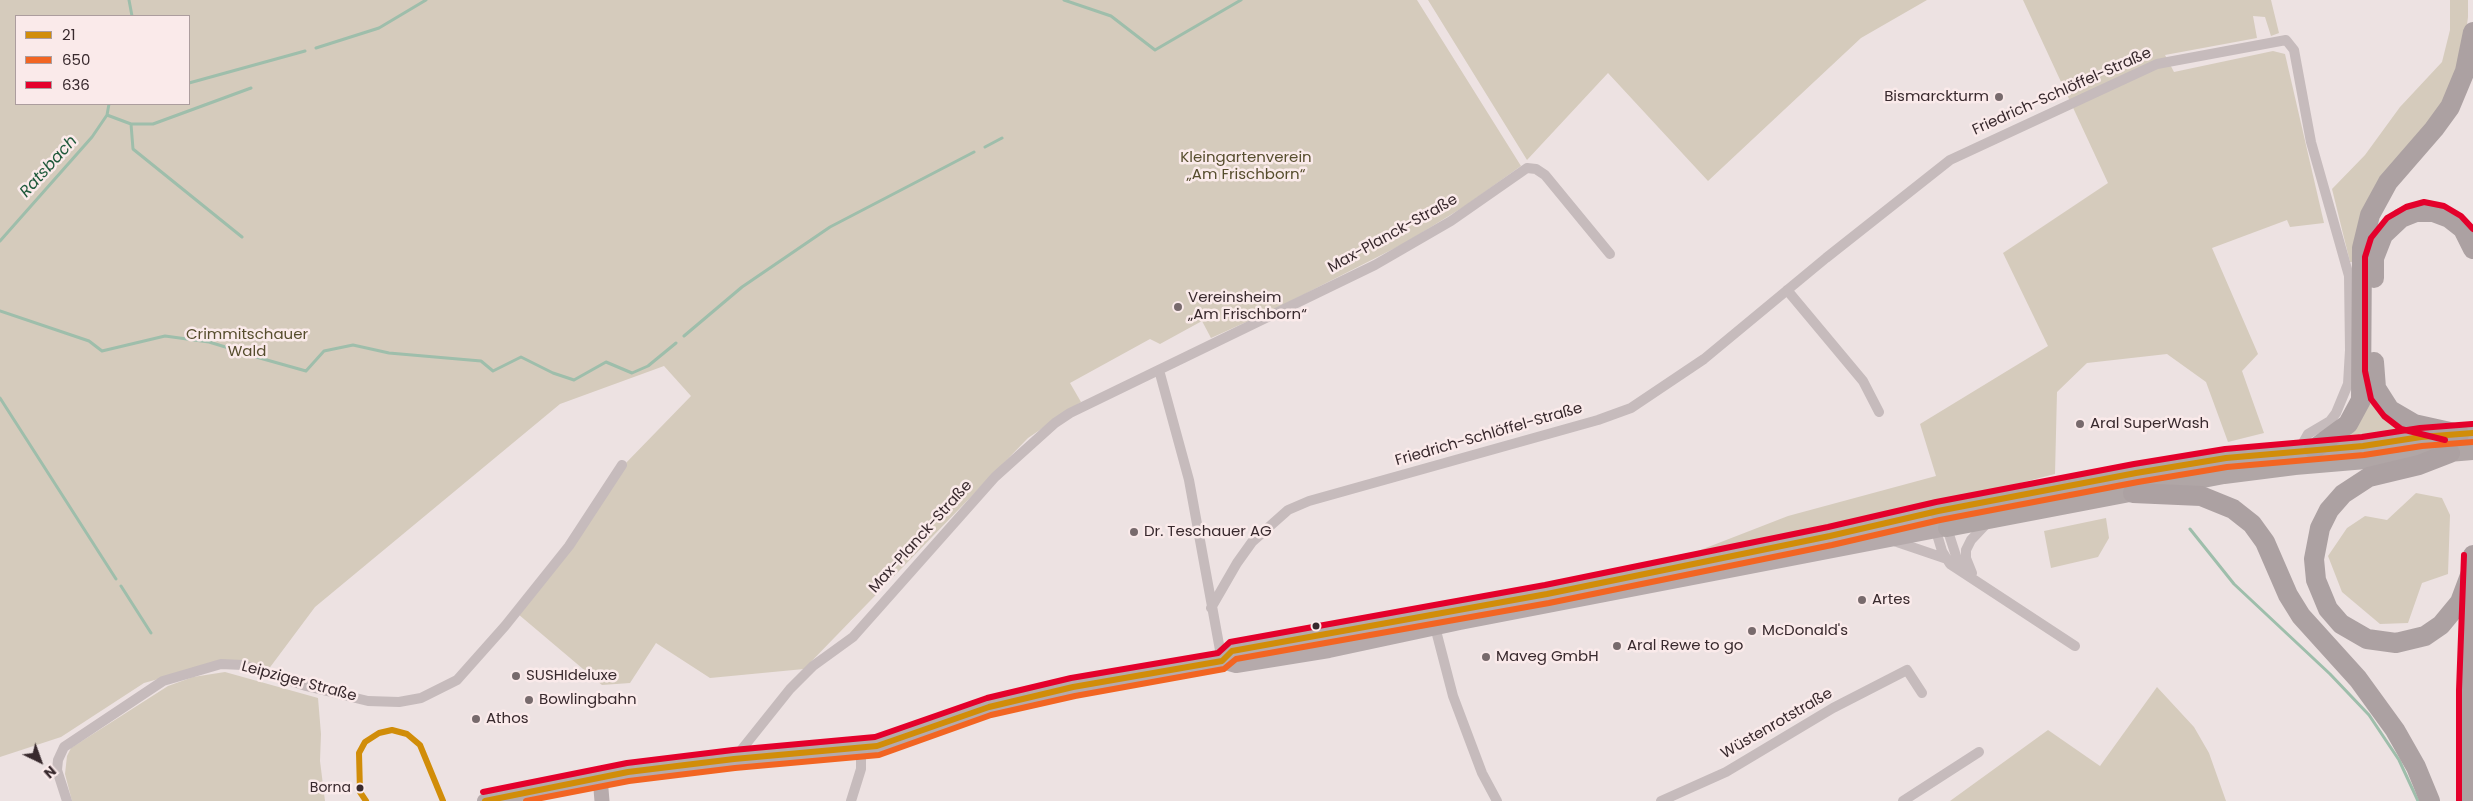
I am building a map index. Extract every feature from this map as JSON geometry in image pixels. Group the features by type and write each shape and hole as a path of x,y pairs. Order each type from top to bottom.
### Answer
{"highway":[{"path":"2306,449 2348,424 2361,400 2362,248 2370,215 2388,182 2434,129 2450,106 2465,71 2473,32"},
{"path":"2463,445 2405,421 2390,410 2379,396 2374,371 2374,258 2379,242 2394,223 2408,215 2424,211 2441,214 2456,223 2468,236 2473,249"},
{"path":"1938,511 2184,464 2306,449 2363,446 2422,437 2463,445"},
{"path":"1942,530 2224,475 2463,445"},
{"path":"2463,445 2419,465 2369,477 2342,494 2324,518 2316,538 2314,559 2316,580 2328,609 2341,624 2366,639 2396,643 2424,636 2441,625 2460,602 2472,570"},
{"path":"2133,493 2200,496 2228,506 2252,524 2265,542 2288,595 2301,616 2358,679 2392,724 2416,767 2430,801"},
{"path":"2468,801 2468,690 2473,555"}],"main road":[{"path":"1434,621 1938,511"},
{"path":"485,801 600,777 734,759 860,748 889,743 989,707 1030,696 1222,661 1232,651 1434,621 1942,530"},
{"path":"600,777 602,801"}],"street":[{"name":"Friedrich-Schlöffel-Straße","path":"1211,608 1237,563 1252,542 1288,510 1309,501 1579,426 1631,408 1704,359 1786,290 1950,160 2157,64 2286,40 2294,50 2312,142 2349,276 2348,384 2336,413 2330,421 2308,434 2306,449"},
{"name":"Max-Planck-Straße","path":"734,759 790,690 813,666 853,637 995,477 1023,450 1070,413 1375,265 1451,221 1527,168 1536,169 1545,175 1610,254"},
{"path":"1786,290 1863,381 1879,412"},
{"path":"1159,370 1189,480 1222,661"},
{"name":"Leipziger Straße","path":"66,801 57,770 58,760 64,747 163,681 221,664 243,665 306,686 368,701 398,702 421,698 457,680 510,620 569,546 622,464"},
{"path":"1938,511 1946,560"},
{"path":"1975,581 1966,558 1966,550 1970,540 1991,520"},
{"path":"1942,530 1957,559 1975,581"},
{"path":"1891,540 1946,560 1955,568 2075,646"},
{"path":"1434,621 1453,696 1482,773 1497,801"},
{"name":"Wüstenrotstraße","path":"1661,801 1726,772 1833,708 1907,670 1922,693"},
{"path":"850,801 861,769 860,748"},
{"path":"1903,801 1979,752"}],"green space":[{"name":"Crimmitschauer Wald","path":"0,0 1417,0 1521,166 1465,206 1405,243 1275,309 1211,338 1202,321 1160,344 1150,339 1070,383 1081,402 1028,438 804,669 710,678 656,643 630,683 602,685 518,614 623,466 691,396 664,366 560,404 315,607 268,670 223,661 144,683 61,737 0,757"},
{"path":"1428,0 1927,0 1861,38 1708,181 1608,73 1527,160"},
{"path":"2023,0 2271,0 2279,33 2271,36 2265,17 2253,16 2257,38 2165,55 2174,72 2273,51 2285,54 2324,223 2290,227 2287,220 2212,248 2258,354 2242,371 2264,433 2228,442 2206,382 2167,354 2087,363 2057,392 2055,474 1958,499 1667,563 1788,516 1936,476 1920,424 2048,346 2003,253 2108,183"},
{"path":"2450,0 2468,0 2468,17 2462,62 2450,94 2429,125 2354,262 2350,262 2332,189 2365,155 2400,107 2442,62 2450,30"},
{"path":"2368,390 2410,431 2378,435 2344,435"},
{"path":"2416,493 2442,498 2450,515 2448,574 2422,583 2408,623 2380,624 2342,592 2328,556 2347,528 2365,516 2387,520"},
{"path":"2106,518 2109,538 2098,557 2051,568 2044,531"},
{"path":"225,672 318,698 321,734 320,761 325,801 72,801 65,774 67,756 71,748 168,686 193,677"},
{"path":"2157,687 2194,727 2209,753 2226,801 1950,801 2048,730 2100,766"}],"waterway":[{"name":"Ratsbach","path":"129,0 132,15"},
{"path":"316,48 379,28 426,0"},
{"path":"1064,0 1111,16 1155,50 1241,0"},
{"path":"190,83 305,51"},
{"path":"131,124 153,124 251,88"},
{"name":"Ratsbach","path":"0,241 92,137 107,115 109,105"},
{"path":"107,115 131,124 133,149 242,237"},
{"path":"985,147 1002,138"},
{"path":"684,336 742,287 830,227 974,152"},
{"path":"0,311 89,341 102,351 165,336 209,342 232,349"},
{"path":"242,353 306,371 324,351 353,345 389,353 481,361 493,371 521,357 553,373 574,380 606,362 632,373 648,366 676,343"},
{"path":"0,398 116,579"},
{"path":"2190,529 2234,584 2330,674 2369,715 2399,760 2418,801"},
{"path":"121,586 151,633"}],"transit line":[{"name":"636","path":"2445,440 2401,429 2384,416 2371,399 2365,371 2365,257 2371,238 2387,218 2406,207 2424,202 2444,206 2461,216 2473,229"},
{"name":"636","path":"483,792 627,763 733,750 875,737 987,698 1071,678 1218,653 1230,642 1545,585 1828,527 1936,502 2134,464 2225,449 2362,437 2420,428 2472,424"},
{"name":"21","path":"485,801 628,772 734,759 877,746 989,707 1073,687 1222,661 1232,651 1547,594 1830,536 1938,511 2136,473 2226,458 2363,446 2421,437 2473,433"},
{"name":"650","path":"526,801 629,781 735,768 879,755 991,715 1075,696 1224,669 1236,659 1549,603 1832,545 1940,520 2138,482 2227,467 2364,455 2422,446 2473,442"},
{"name":"636","path":"2459,801 2459,690 2464,555"},
{"name":"21","path":"366,801 360,792 359,753 365,742 379,733 392,730 407,734 420,745 443,801"}],"place":[{"name":"Bismarckturm","path":"1999,97"},
{"name":"Vereinsheim „Am Frischborn“","path":"1178,307"},
{"name":"Aral SuperWash","path":"2080,424"},
{"name":"Dr. Teschauer AG","path":"1134,532"},
{"name":"Artes","path":"1862,600"},
{"name":"McDonald's","path":"1752,631"},
{"name":"Aral Rewe to go","path":"1617,646"},
{"name":"Maveg GmbH","path":"1486,657"},
{"name":"SUSHIdeluxe","path":"516,676"},
{"name":"Bowlingbahn","path":"529,700"},
{"name":"Athos","path":"476,719"},
{"name":"Borna","path":"360,788"}],"park label":[{"name":"Kleingartenverein „Am Frischborn“","path":"1246,166"}]}
